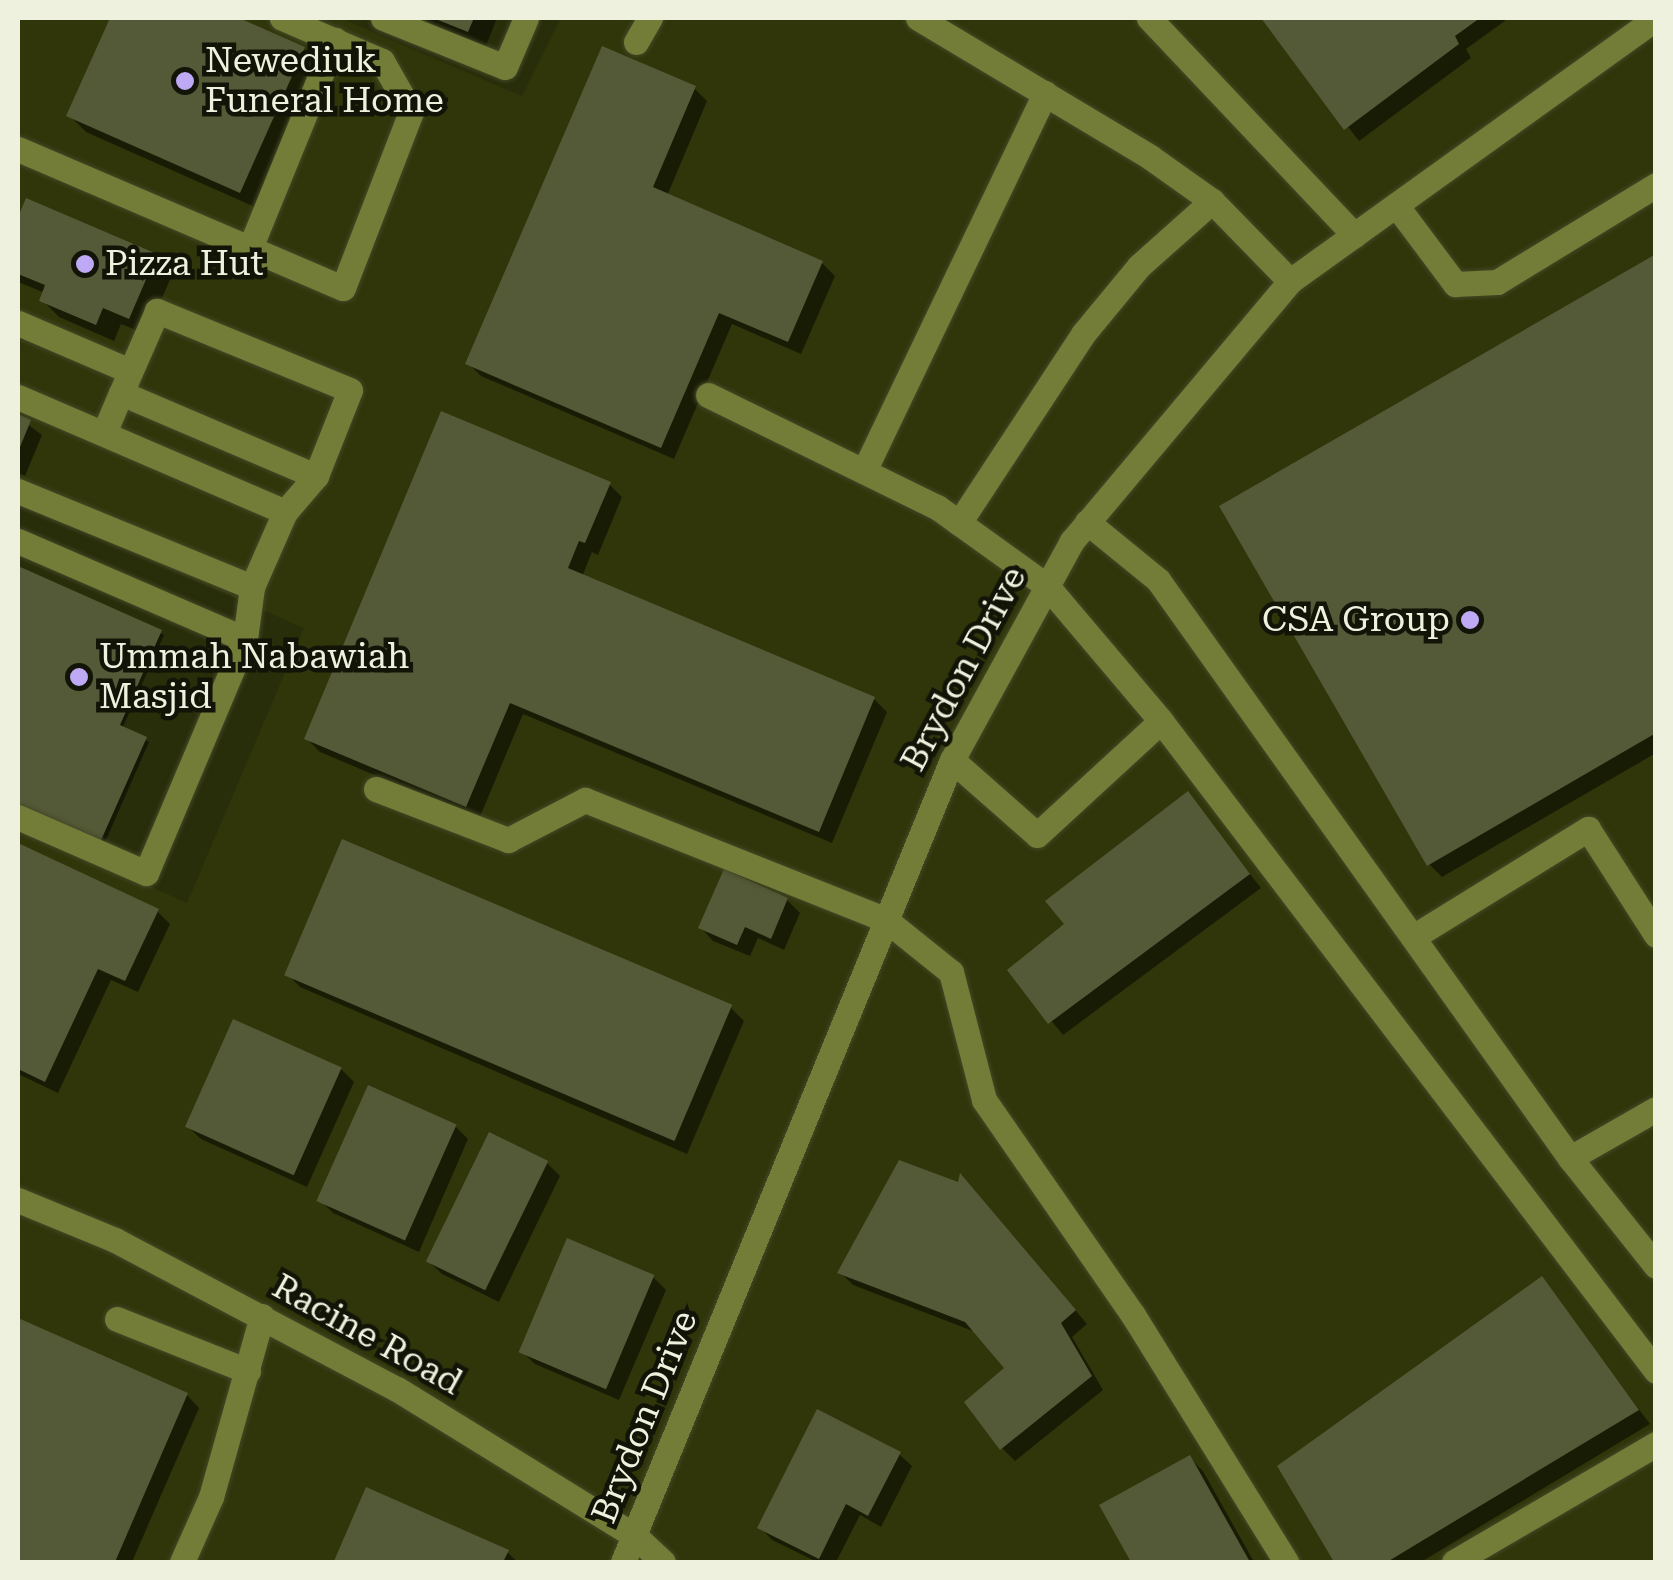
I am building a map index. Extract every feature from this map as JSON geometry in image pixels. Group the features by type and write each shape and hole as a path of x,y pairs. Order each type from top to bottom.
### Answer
{"street":[{"path":"18,149 343,288 411,112 382,60 282,18"},
{"path":"382,18 505,67 526,18"},
{"path":"636,42 650,18"},
{"path":"918,18 1150,157 1212,202 1290,281"},
{"path":"1149,18 1354,235"},
{"name":"Brydon Drive","path":"623,1562 952,760 1047,586 1088,522 1290,281 1656,18"},
{"path":"250,248 335,40"},
{"path":"864,471 1046,93"},
{"path":"1396,205 1456,284 1497,282 1656,185"},
{"path":"959,523 1083,334 1139,266 1212,202"},
{"path":"18,817 146,873 246,639 252,587 285,512 316,476 350,390 157,311 104,432"},
{"path":"18,323 126,382 316,476"},
{"path":"708,396 864,471 959,523 1047,586 1161,721 1656,1371"},
{"path":"18,398 285,512"},
{"path":"18,491 252,587"},
{"path":"1088,522 1158,580 1570,1158 1656,1266"},
{"path":"18,541 246,639"},
{"path":"952,760 1036,835 1161,721"},
{"path":"376,790 508,840 584,800 886,920 951,972 984,1100 1133,1315 1286,1562"},
{"path":"1412,938 1588,828 1656,935"},
{"path":"1570,1158 1656,1108"},
{"name":"Racine Road","path":"18,1200 115,1240 398,1389 635,1536 663,1562"},
{"path":"182,1562 211,1497 262,1316"},
{"path":"117,1319 248,1371"},
{"path":"1454,1562 1656,1444"}],"shaded area":[{"path":"18,18 340,18 522,96 561,18 1655,18 1655,1562 18,1562 18,826 187,903 304,628 18,503"}],"building":[{"name":"Newediuk Funeral Home","path":"110,18 239,18 305,47 240,193 66,116"},
{"path":"433,18 474,18 468,32"},
{"path":"1261,18 1480,18 1455,36 1459,44 1344,130"},
{"path":"602,46 696,86 653,187 823,261 788,342 719,313 661,448 465,364"},
{"name":"Pizza Hut","path":"26,198 157,254 129,319 103,308 96,325 39,301 45,285 18,274 18,217"},
{"name":"CSA Group","path":"1656,254 1656,733 1427,866 1219,506"},
{"path":"441,411 611,482 585,543 579,541 568,568 875,697 819,832 510,703 466,807 304,739"},
{"path":"18,414 31,420 18,452"},
{"name":"Ummah Nabawiah Masjid","path":"18,566 162,630 120,725 147,737 98,847 18,811"},
{"path":"1188,791 1250,874 1048,1024 1007,970 1064,924 1045,901"},
{"path":"342,839 732,1005 674,1141 284,975"},
{"path":"18,843 159,909 125,981 98,969 45,1082 18,1069"},
{"path":"724,869 788,898 771,939 745,927 737,945 698,928"},
{"path":"233,1019 342,1067 294,1175 185,1127"},
{"path":"368,1085 457,1124 405,1240 316,1201"},
{"path":"489,1132 548,1161 485,1290 426,1261"},
{"path":"899,1160 958,1182 960,1173 1076,1310 1061,1323 1092,1376 1000,1450 964,1402 1004,1368 965,1322 837,1273"},
{"path":"567,1238 654,1275 606,1389 519,1352"},
{"path":"1542,1276 1639,1410 1387,1562 1334,1562 1277,1466"},
{"path":"18,1318 188,1393 115,1562 18,1562"},
{"path":"817,1409 901,1452 868,1516 846,1504 819,1559 757,1528"},
{"path":"1190,1455 1250,1562 1131,1562 1099,1505"},
{"path":"366,1487 509,1550 503,1562 334,1561"}],"place":[{"name":"Newediuk Funeral Home","path":"185,81"},
{"name":"Pizza Hut","path":"85,264"},
{"name":"CSA Group","path":"1470,620"},
{"name":"Ummah Nabawiah Masjid","path":"79,677"}]}
